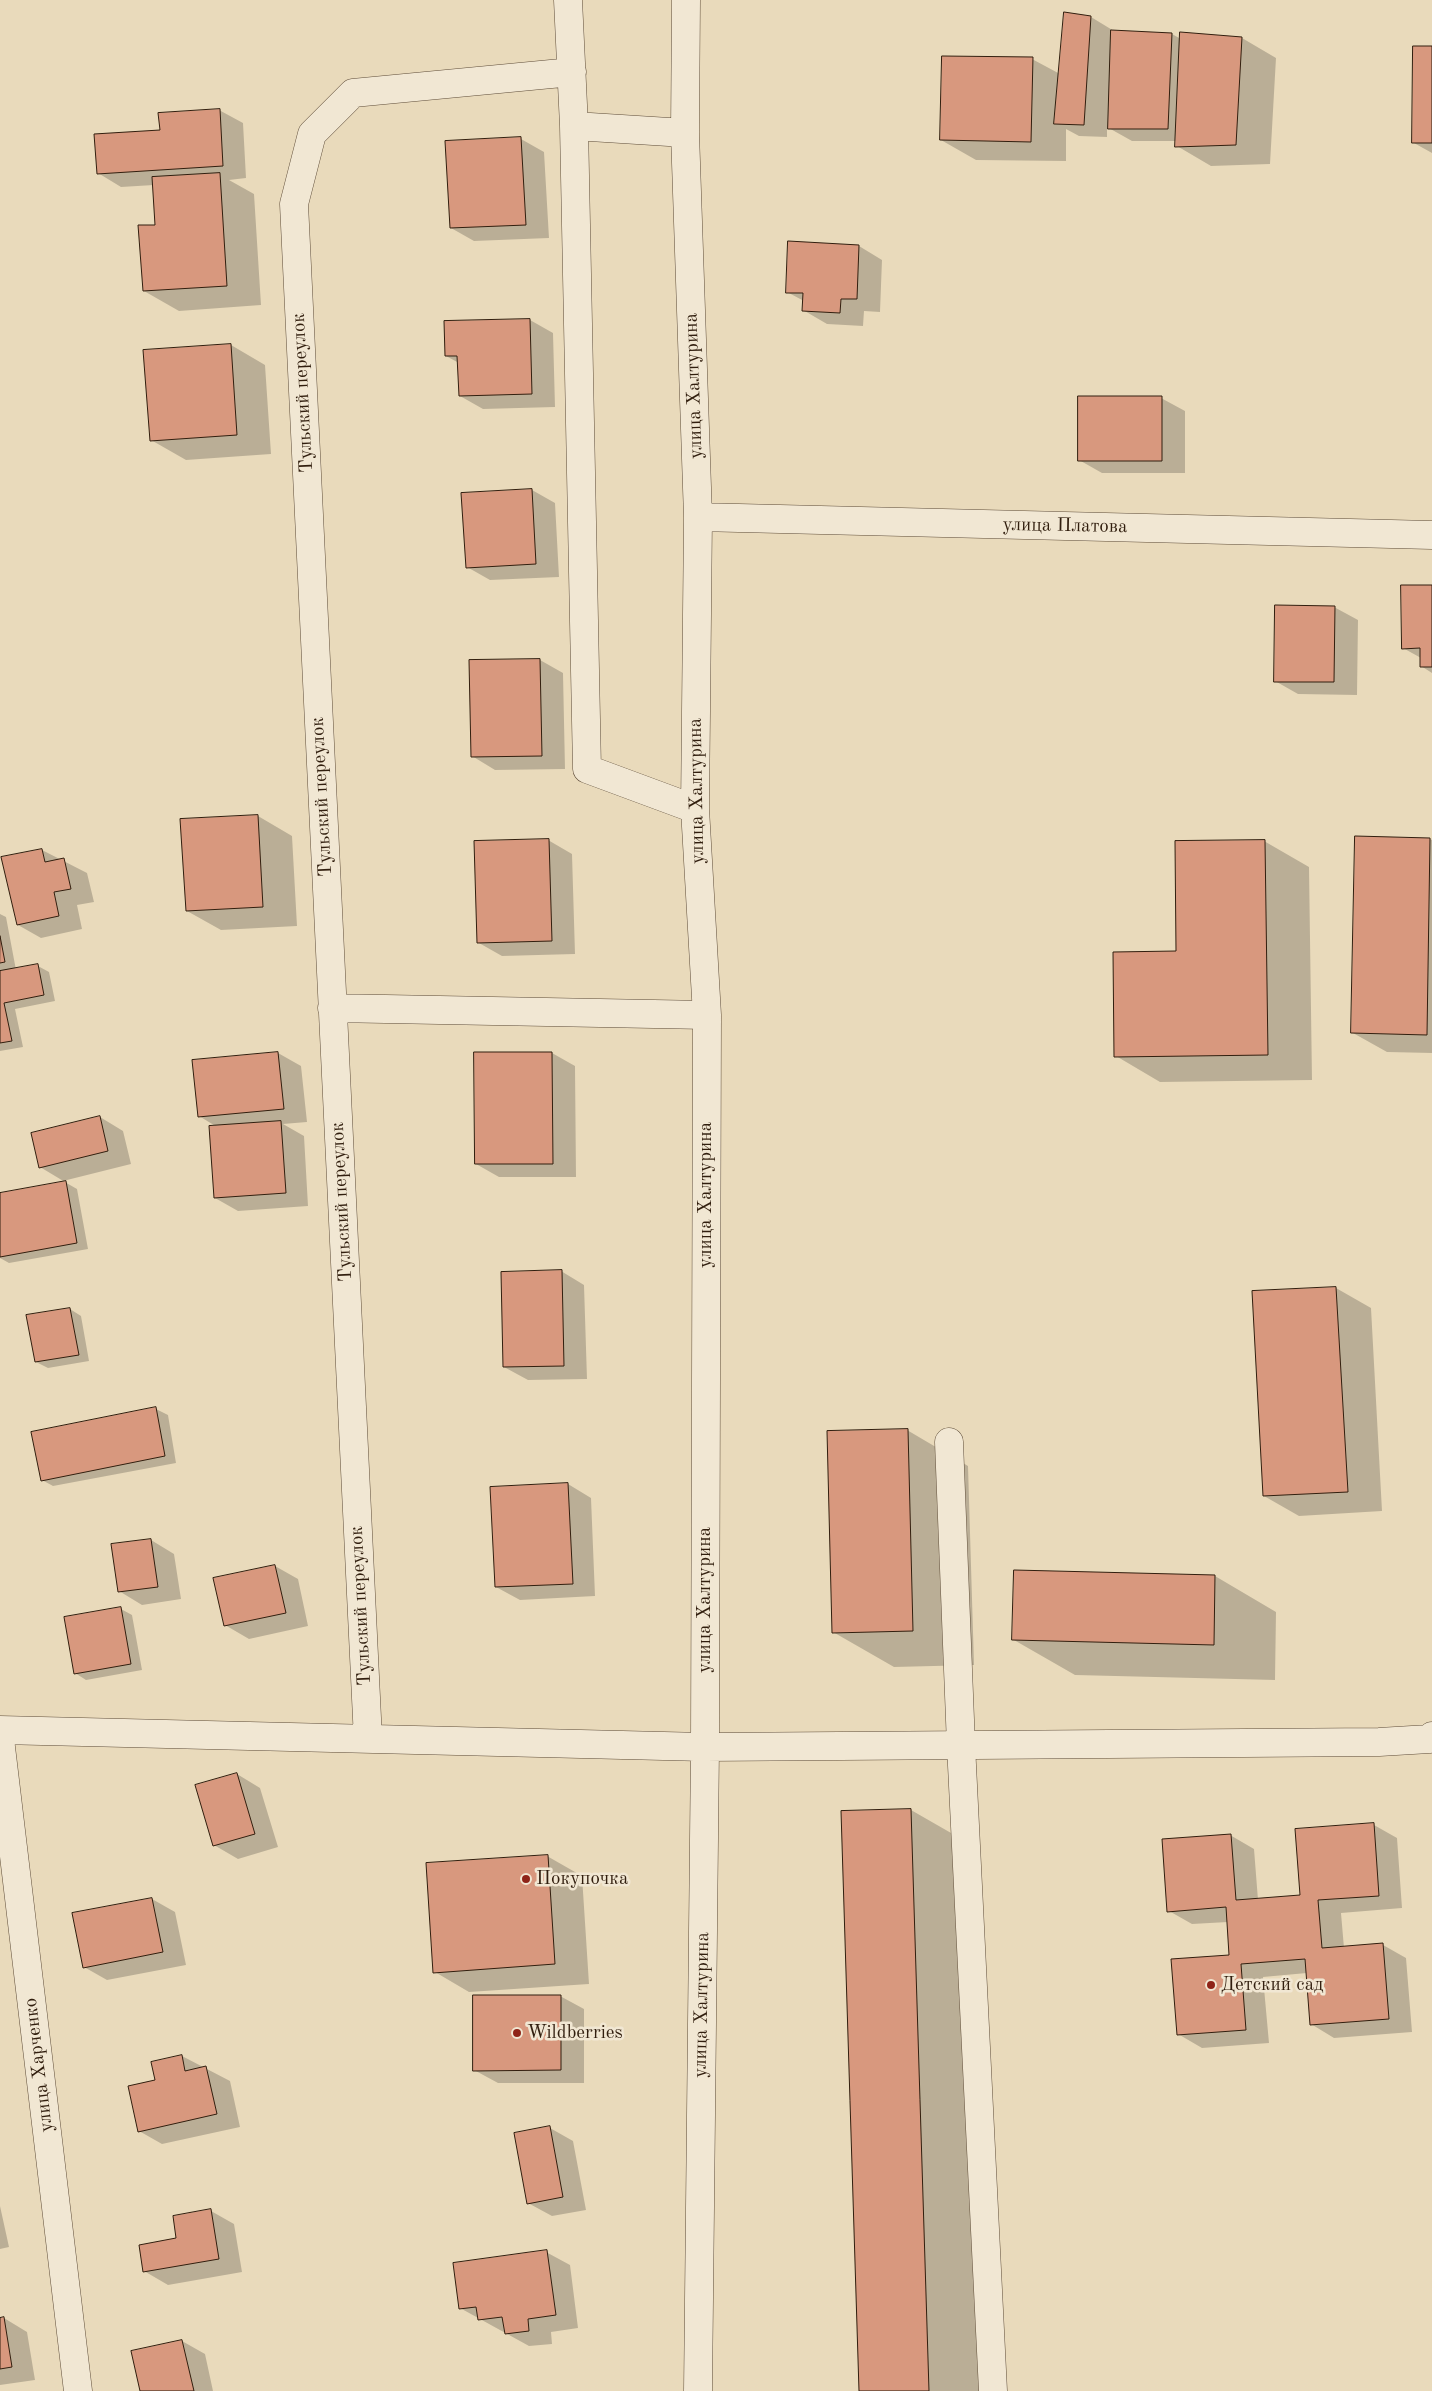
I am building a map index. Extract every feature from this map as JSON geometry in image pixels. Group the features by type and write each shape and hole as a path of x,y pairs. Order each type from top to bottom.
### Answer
{"street":[{"path":"568,0 574,126 587,769 695,809"},
{"name":"улица Халтурина","path":"686,0 684,133 698,517 695,809 707,1015 705,1747 698,2391"},
{"name":"Тульский переулок","path":"368,1739 294,204 312,134 353,93 572,72"},
{"path":"574,126 684,133"},
{"name":"улица Платова","path":"698,517 1432,535"},
{"path":"332,1008 707,1015"},
{"path":"949,1442 961,1746 993,2391"},
{"path":"0,1730 705,1747 1380,1742 1429,1738 1432,1736"},
{"name":"улица Харченко","path":"0,1739 78,2391"}],"building":[{"path":"1064,12 1091,16 1084,125 1054,124"},
{"path":"1111,30 1172,33 1168,129 1108,129"},
{"path":"1180,32 1242,37 1236,145 1175,147"},
{"path":"1413,46 1432,46 1432,143 1412,143"},
{"path":"942,56 1033,57 1031,142 940,140"},
{"path":"220,109 223,166 97,174 94,134 160,130 158,113"},
{"path":"521,137 526,225 450,228 445,141"},
{"path":"220,173 227,286 143,291 138,225 155,225 152,177"},
{"path":"788,241 859,245 857,299 841,299 840,313 802,311 803,293 786,293"},
{"path":"530,319 532,394 459,396 457,356 445,356 444,321"},
{"path":"231,344 237,435 150,441 143,350"},
{"path":"1078,396 1162,396 1162,461 1078,461"},
{"path":"532,489 536,564 466,568 461,493"},
{"path":"1401,585 1432,585 1432,667 1420,667 1420,648 1402,649"},
{"path":"1275,605 1335,606 1334,682 1274,682"},
{"path":"540,659 542,756 471,757 469,660"},
{"path":"258,815 263,907 186,911 180,819"},
{"path":"1355,836 1430,838 1427,1035 1351,1033"},
{"path":"549,839 552,941 477,943 474,841"},
{"path":"1265,840 1268,1055 1114,1057 1113,952 1176,951 1175,841"},
{"path":"42,849 45,862 64,858 71,889 54,892 59,916 17,925 1,857"},
{"path":"0,936 5,962 0,963"},
{"path":"38,964 44,995 4,1003 12,1041 0,1043 0,971"},
{"path":"278,1052 284,1109 198,1117 192,1060"},
{"path":"474,1052 552,1052 553,1164 475,1164"},
{"path":"100,1116 108,1151 39,1168 31,1133"},
{"path":"281,1121 286,1193 214,1198 209,1126"},
{"path":"66,1181 77,1243 0,1257 0,1193"},
{"path":"562,1270 564,1366 503,1367 501,1272"},
{"path":"1336,1287 1348,1492 1263,1496 1252,1291"},
{"path":"70,1308 79,1355 35,1362 26,1315"},
{"path":"156,1407 165,1456 41,1481 31,1432"},
{"path":"908,1429 913,1631 832,1633 827,1431"},
{"path":"568,1483 573,1584 495,1587 490,1487"},
{"path":"151,1539 158,1587 118,1592 111,1544"},
{"path":"275,1565 286,1613 224,1626 213,1578"},
{"path":"1014,1570 1215,1575 1214,1645 1012,1640"},
{"path":"121,1607 131,1664 74,1674 64,1617"},
{"path":"237,1773 255,1834 213,1846 195,1785"},
{"path":"911,1809 929,2391 859,2391 841,1811"},
{"path":"1374,1823 1379,1896 1318,1900 1322,1948 1383,1943 1389,2019 1310,2025 1305,1959 1241,1964 1246,2030 1177,2035 1171,1959 1229,1955 1226,1907 1167,1912 1162,1839 1231,1834 1236,1900 1300,1895 1295,1829"},
{"path":"548,1855 555,1964 433,1973 426,1863"},
{"path":"152,1898 163,1952 83,1968 72,1913"},
{"name":"Wildberries","path":"473,1995 561,1995 561,2070 473,2071"},
{"path":"182,2055 185,2071 206,2066 217,2114 138,2132 128,2086 155,2080 151,2062"},
{"path":"550,2126 563,2197 527,2204 514,2133"},
{"path":"211,2209 219,2259 143,2272 139,2245 176,2238 173,2216"},
{"path":"547,2250 556,2315 528,2319 529,2331 505,2334 502,2317 478,2320 476,2307 459,2309 453,2263"},
{"path":"4,2317 12,2367 0,2369 0,2318"},
{"path":"182,2340 194,2391 140,2391 131,2351"}],"place":[{"name":"Покупочка","path":"526,1879"},
{"name":"Детский сад","path":"1211,1985"},
{"name":"Wildberries","path":"517,2033"}]}
